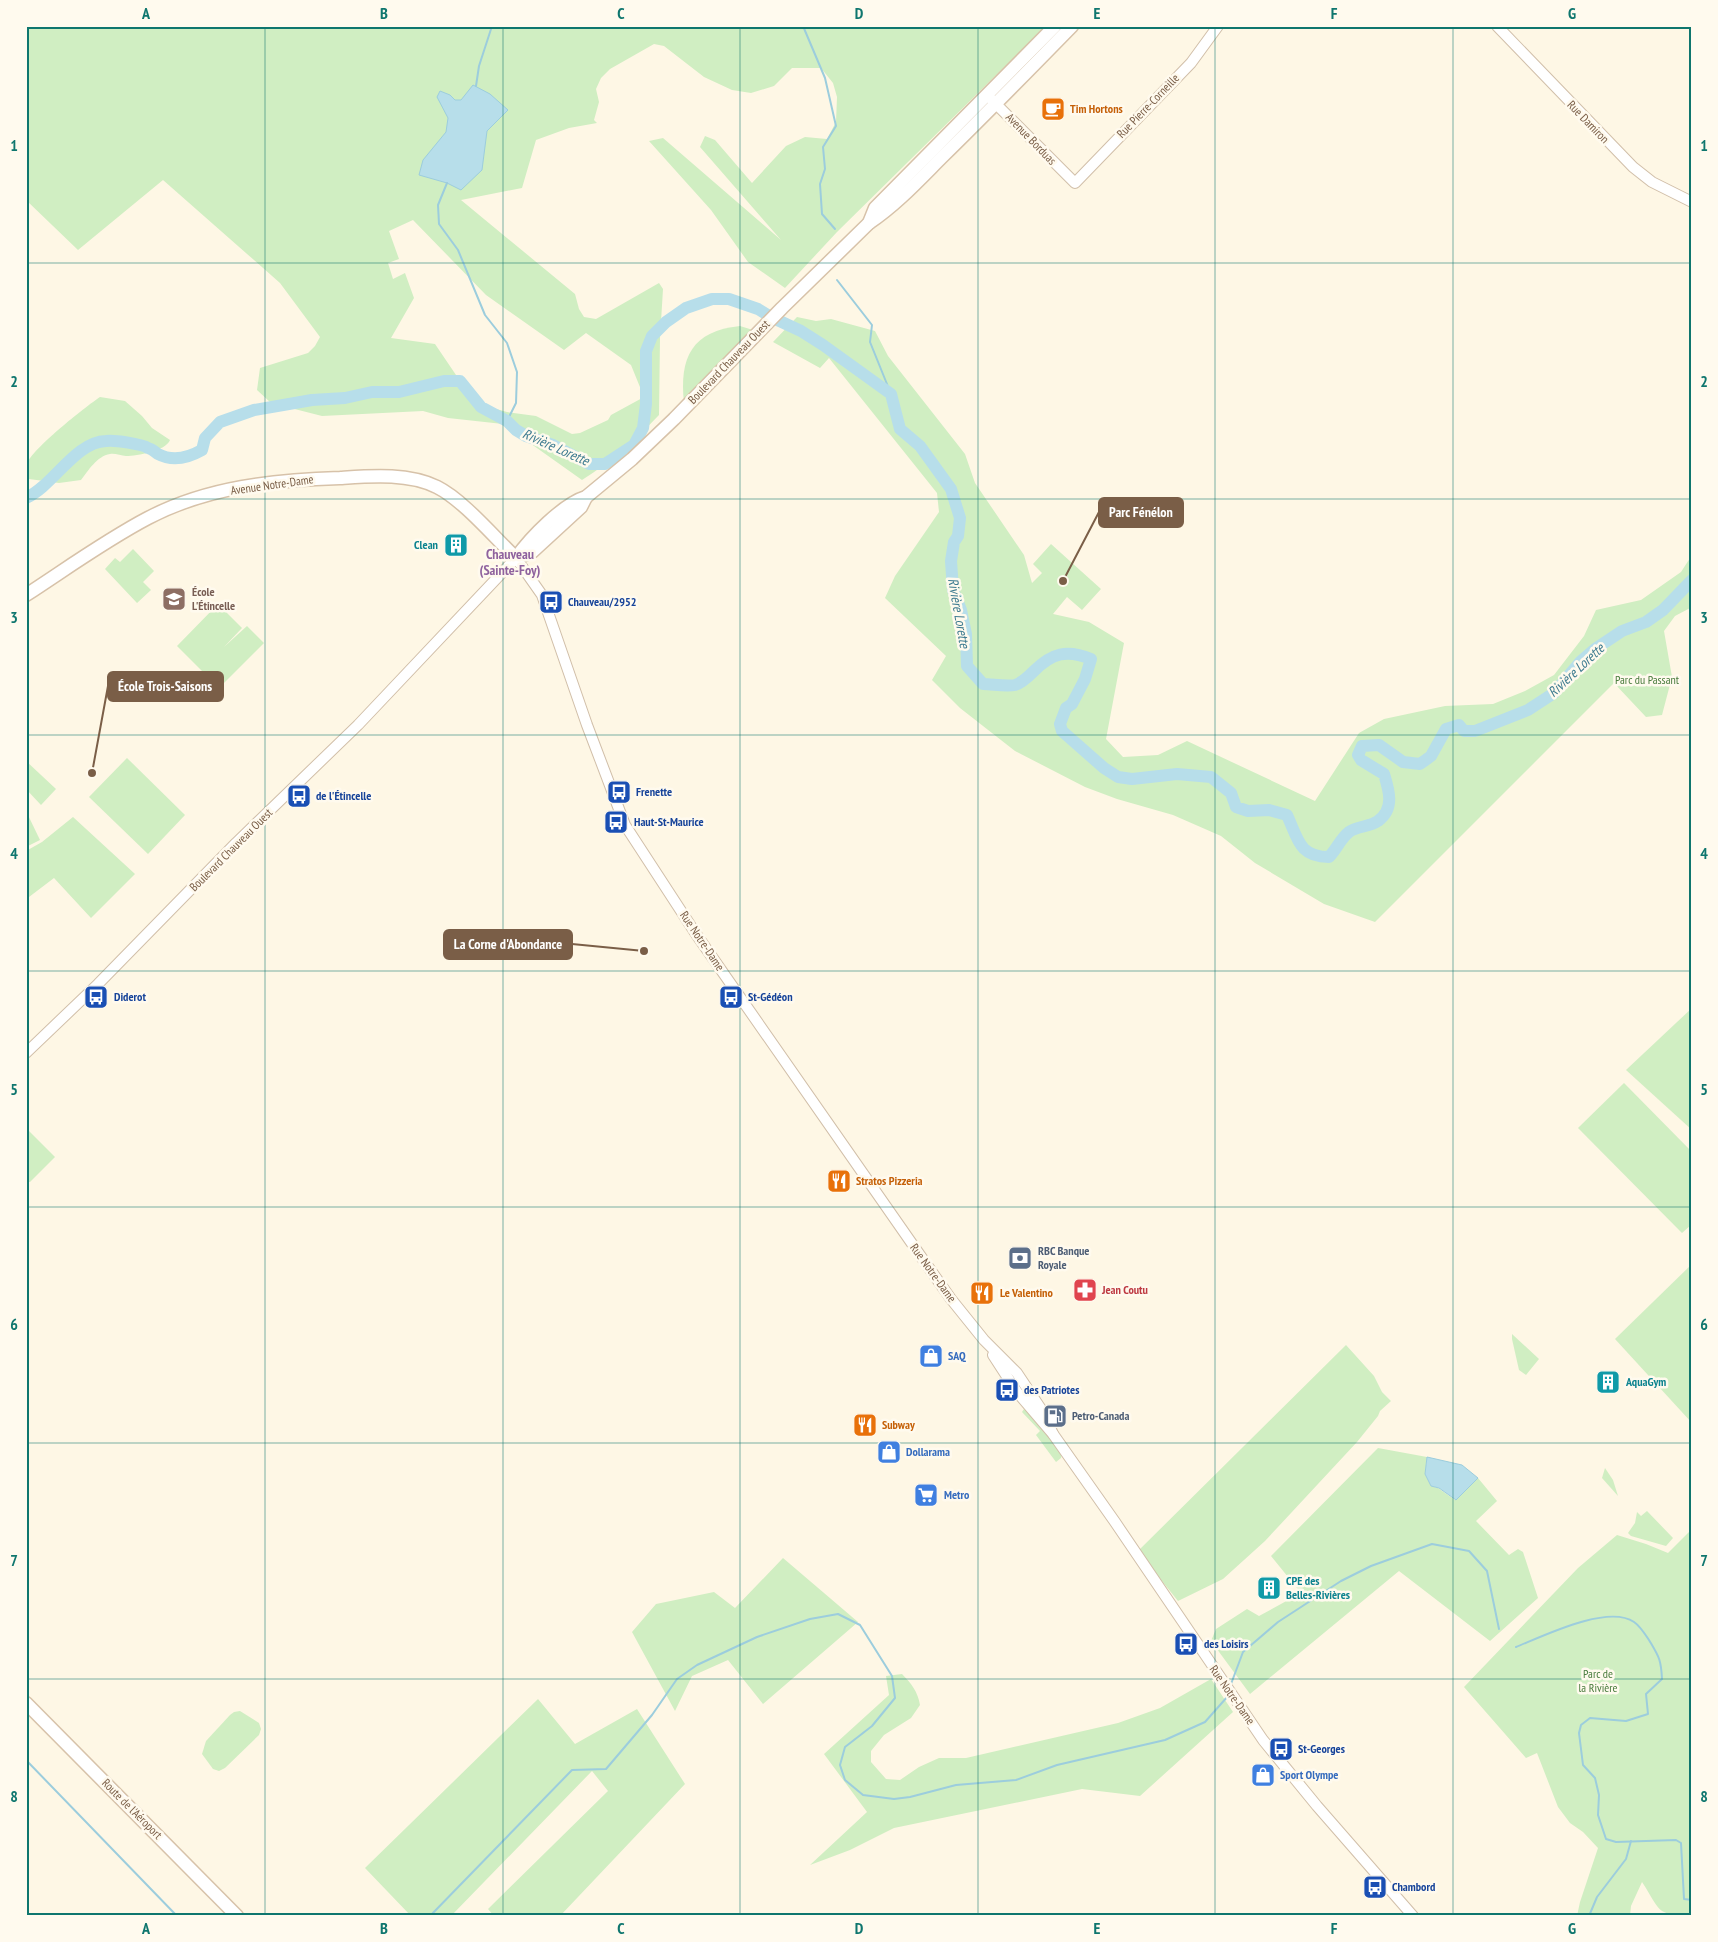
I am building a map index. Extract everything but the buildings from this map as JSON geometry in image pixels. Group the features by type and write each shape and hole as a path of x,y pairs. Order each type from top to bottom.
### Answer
{"main road":[{"name":"Boulevard Chauveau Ouest","path":"869,223 875,208 1055,26"},
{"name":"Boulevard Chauveau Ouest","path":"516,558 526,544 574,501 586,497 640,452 869,223 885,213 997,104 1072,26"},
{"name":"Avenue Notre-Dame","path":"26,595 149,518 194,499 227,490 292,480 396,477 422,481 439,488 462,505 516,558"},
{"name":"Route de l'Aéroport","path":"26,1703 237,1916"}],"street":[{"name":"Rue Pierre-Corneille","path":"1074,183 1191,63 1218,26"},
{"name":"Rue Damiron","path":"1496,26 1633,167 1652,182 1692,202"},
{"name":"Avenue Borduas","path":"987,94 1074,183"},
{"name":"Boulevard Chauveau Ouest","path":"26,1053 98,984 236,843 358,725 516,558"},
{"name":"Rue Notre-Dame","path":"516,558 542,595 587,725 625,825 696,934 951,1299 984,1340 1017,1373 1043,1412 1054,1434 1263,1740 1317,1806 1413,1916"}],"green space":[{"path":"26,26 1046,26 837,232 785,288 748,262 711,210 649,141 663,138 781,240 700,147 705,136 715,140 752,183 786,146 805,137 827,139 836,122 837,97 833,83 821,68 792,68 774,86 751,93 732,90 704,77 664,46 654,44 610,69 601,78 596,89 599,102 594,120 597,123 569,128 536,140 522,188 461,200 575,294 579,309 584,317 596,319 659,283 663,289 659,415 623,450 582,480 503,424 448,418 423,411 322,416 271,403 257,390 260,368 308,353 320,337 280,283 163,180 78,250 26,200","holes":["413,220 486,295 564,350 586,333 631,365 644,397 611,415 608,420 580,433 572,434 536,416 507,412 475,403 435,344 391,338 414,298 405,273 393,279 388,263 399,259 389,231"]},
{"name":"Parc du Passant","path":"797,317 816,321 831,319 875,331 888,356 965,454 975,483 1024,555 1032,583 1042,573 1033,564 1051,544 1101,589 1082,610 1067,597 1053,614 1089,622 1124,643 1106,739 1123,757 1158,755 1187,741 1315,801 1359,733 1384,719 1445,706 1493,704 1525,691 1554,675 1584,636 1596,610 1641,600 1681,572 1692,555 1692,607 1675,616 1664,631 1672,677 1662,715 1646,717 1614,683 1375,922 1324,904 1255,863 1221,836 1173,815 1117,799 1085,787 1015,751 960,708 932,680 946,656 885,598 895,576 939,512 937,493 829,358 820,368 773,342"},
{"path":"740,326 753,330 684,403 684,372 692,349 700,340 710,334"},
{"path":"100,397 125,401 152,428 170,440 163,447 144,454 126,456 105,455 93,464 81,480 59,483 29,479 27,464 38,449 71,419"},
{"path":"133,549 154,571 143,582 151,590 137,603 105,569 115,558 120,562"},
{"path":"218,604 242,628 224,647 247,626 264,643 219,688 177,646"},
{"path":"127,758 185,815 148,854 89,797"},
{"path":"26,761 56,789 41,805 26,789"},
{"path":"26,811 40,840 26,847"},
{"path":"73,817 135,874 91,918 54,878 29,897 26,894 26,851 42,842"},
{"path":"1692,1008 1692,1130 1626,1070"},
{"path":"1624,1083 1692,1152 1692,1224 1682,1233 1578,1128"},
{"path":"26,1128 55,1157 30,1182 26,1182"},
{"path":"1692,1264 1692,1423 1615,1339"},
{"path":"1512,1334 1539,1359 1526,1375 1519,1370"},
{"path":"1346,1345 1374,1376 1382,1392 1391,1401 1380,1411 1357,1442 1265,1541 1223,1579 1178,1601 1138,1551"},
{"path":"1026,1406 1062,1452 1061,1458 1056,1462 1036,1435 1040,1431 1022,1412"},
{"path":"1378,1448 1427,1457 1425,1474 1431,1486 1438,1488 1455,1500 1478,1478 1497,1501 1476,1521 1509,1555 1518,1549 1523,1552 1538,1598 1490,1641 1399,1571 1250,1694 1211,1641 1216,1629 1247,1609 1259,1616 1301,1593 1271,1556"},
{"path":"1605,1468 1613,1480 1618,1496 1602,1478"},
{"path":"1647,1511 1673,1538 1666,1546 1631,1536 1628,1533 1635,1523 1637,1512 1641,1516"},
{"name":"Parc de la Rivière","path":"1692,1529 1692,1916 1680,1916 1660,1909 1642,1882 1631,1906 1630,1916 1577,1916 1598,1848 1583,1832 1570,1823 1558,1807 1537,1753 1526,1758 1464,1687 1578,1568 1617,1535 1668,1553"},
{"path":"783,1558 858,1622 763,1704 728,1660 692,1676 675,1711 632,1632 656,1604 714,1592 735,1608"},
{"path":"902,1674 914,1688 920,1705 911,1718 884,1735 871,1751 871,1762 886,1779 900,1780 919,1767 939,1758 966,1758 1118,1723 1160,1708 1211,1679 1233,1712 1140,1796 1082,1789 894,1828 850,1850 810,1865 867,1812 824,1754 889,1695 886,1676"},
{"path":"538,1699 575,1744 637,1709 685,1784 560,1916 494,1916 488,1909 608,1791 592,1771 451,1916 411,1916 365,1868"},
{"path":"240,1711 259,1723 261,1729 259,1735 225,1768 219,1771 213,1769 202,1754 206,1741 230,1715"}],"water":[{"path":"473,85 490,94 508,110 487,131 482,170 461,190 447,183 419,175 423,160 446,132 448,118 437,97 440,91 450,95 455,100 461,100"},
{"path":"1427,1457 1462,1465 1478,1478 1456,1500 1439,1488 1431,1486 1425,1474"}],"waterway":[{"path":"476,86 479,66 492,26"},
{"path":"803,26 825,78 836,126 823,147 825,169 820,184 822,214 835,229"},
{"path":"447,183 438,205 439,224 458,250 485,315 507,343 517,372 516,403 507,421"},
{"path":"837,280 872,325 870,342 891,394"},
{"name":"Rivière Lorette","path":"26,498 46,484 84,448 95,443 106,441 128,443 151,449 169,458 180,458 202,450 205,438 220,422 254,410 312,400 345,398 372,392 399,392 444,381 460,381 481,407 507,421 526,436 553,445 589,464 605,464 634,445 643,428 646,404 646,351 652,336 666,322 686,308 712,299 729,299 758,309 801,331 891,394 900,429 920,446 951,489 960,518 958,536 954,542 951,561 953,590 961,610 966,634 967,666 983,684 1007,686 1018,684 1047,660 1060,654 1074,654 1091,659 1085,679 1072,704 1066,708 1060,724 1062,731 1104,768 1118,777 1132,779 1177,774 1211,777 1231,793 1236,807 1248,811 1269,810 1287,815 1297,839 1305,850 1311,854 1329,857 1349,832 1378,821 1387,811 1389,805 1388,786 1384,774 1361,760 1358,755 1362,746 1379,745 1403,762 1420,764 1431,756 1446,729 1459,725 1464,731 1475,731 1528,710 1554,693 1580,662 1595,649 1622,631 1646,622 1663,610 1692,580"},
{"path":"1231,1684 1243,1652 1278,1622 1341,1581 1371,1566 1432,1544 1469,1551 1487,1571 1499,1629"},
{"path":"430,1916 572,1770 606,1769 652,1715 677,1679 697,1665 757,1637 810,1619 838,1614 860,1625 892,1676 895,1698 872,1726 845,1747 840,1765 845,1780 863,1795 894,1799 910,1797 956,1785 1016,1780 1057,1765 1165,1740 1205,1722 1228,1696"},
{"path":"1516,1647 1575,1624 1608,1617 1623,1617 1634,1622 1644,1633 1659,1658 1662,1679 1646,1694 1648,1714 1626,1721 1590,1718 1581,1725 1579,1733 1583,1765 1595,1778 1599,1795 1598,1815 1606,1839 1616,1842 1676,1840 1681,1843 1684,1899 1692,1900"},
{"path":"26,1760 177,1916"},
{"path":"1589,1916 1597,1897 1626,1859 1631,1841"}],"place":[{"name":"Tim Hortons","path":"1053,109"},
{"name":"Clean","path":"456,545"},
{"name":"Parc Fénélon","path":"1063,581"},
{"name":"École L'Étincelle","path":"174,599"},
{"name":"Chauveau/2952","path":"551,602"},
{"name":"École Trois-Saisons","path":"92,773"},
{"name":"Frenette","path":"619,792"},
{"name":"de l'Étincelle","path":"299,796"},
{"name":"Haut-St-Maurice","path":"616,822"},
{"name":"La Corne d'Abondance","path":"644,951"},
{"name":"Diderot","path":"96,997"},
{"name":"St-Gédéon","path":"731,997"},
{"name":"Stratos Pizzeria","path":"839,1181"},
{"name":"RBC Banque Royale","path":"1020,1258"},
{"name":"Jean Coutu","path":"1085,1290"},
{"name":"Le Valentino","path":"982,1293"},
{"name":"SAQ","path":"931,1356"},
{"name":"AquaGym","path":"1608,1382"},
{"name":"des Patriotes","path":"1007,1390"},
{"name":"Petro-Canada","path":"1055,1416"},
{"name":"Subway","path":"865,1425"},
{"name":"Dollarama","path":"889,1452"},
{"name":"Metro","path":"926,1495"},
{"name":"CPE des Belles-Rivières","path":"1269,1588"},
{"name":"des Loisirs","path":"1186,1644"},
{"name":"St-Georges","path":"1281,1749"},
{"name":"Sport Olympe","path":"1263,1775"},
{"name":"Chambord","path":"1375,1887"}],"district":[{"name":"Chauveau (Sainte-Foy)","path":"510,562"}]}
